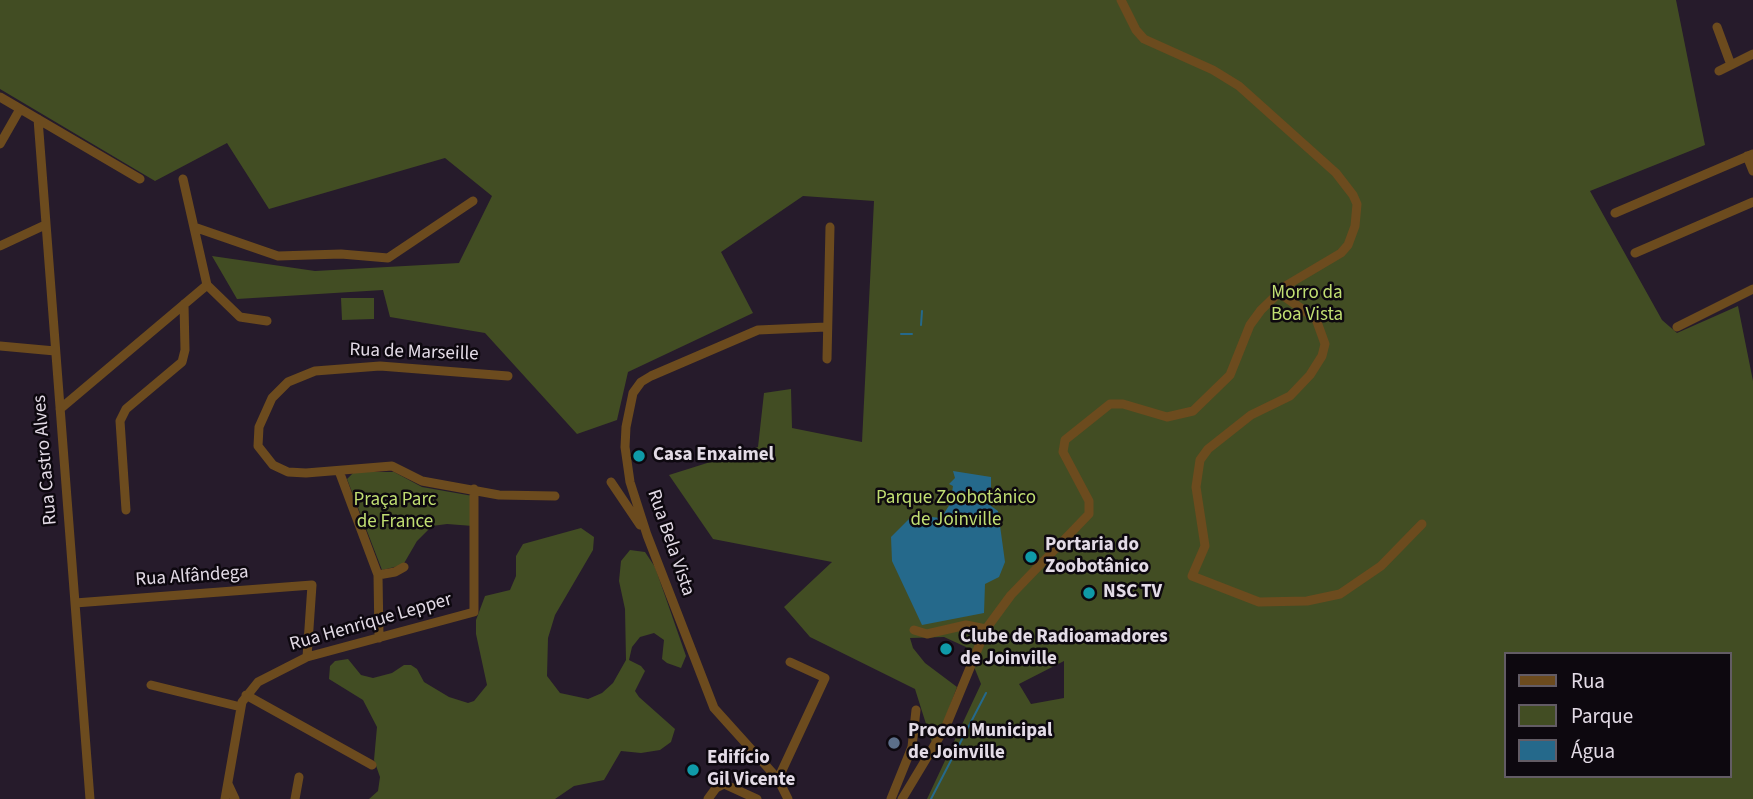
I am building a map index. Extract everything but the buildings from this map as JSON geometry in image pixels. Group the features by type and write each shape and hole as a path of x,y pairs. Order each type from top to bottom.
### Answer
{"street":[{"path":"897,797 907,788 947,726 986,629 1011,595 1069,538 1089,514 1089,501 1063,452 1069,435 1110,404 1123,404 1167,417 1193,411 1230,375 1250,325 1278,292 1331,260 1348,245 1357,214 1353,195 1336,173 1239,86 1213,70 1144,38 1136,30 1121,0"},
{"path":"1717,27 1731,65"},
{"path":"1719,71 1753,54"},
{"path":"0,97 140,179"},
{"path":"0,144 20,109"},
{"name":"Rua Castro Alves","path":"38,119 90,799"},
{"path":"1615,213 1750,155 1753,171"},
{"path":"183,179 207,285 240,317 267,321"},
{"path":"194,227 278,256 341,254 388,258 473,201"},
{"path":"1635,253 1753,202"},
{"path":"0,246 45,225"},
{"path":"827,359 830,228"},
{"path":"60,409 207,285"},
{"path":"1677,327 1753,289"},
{"path":"1278,292 1315,319 1325,344 1322,356 1310,375 1290,396 1251,415 1208,449 1200,460 1196,487 1205,546 1192,576 1259,602 1307,601 1329,597 1357,586 1422,524"},
{"path":"126,510 120,421 127,409 181,362 185,350 184,304"},
{"name":"Rua Bela Vista","path":"788,799 778,779 714,708 647,535 630,482 625,447 628,408 641,382 758,330 827,327"},
{"path":"0,346 55,351"},
{"name":"Rua de Marseille","path":"508,376 429,368 362,366 315,371 288,382 272,398 262,417 258,439 261,452 273,465 288,472 392,466 422,481 508,495 555,496"},
{"path":"339,471 378,575 379,638"},
{"path":"611,482 647,535"},
{"name":"Rua Henrique Lepper","path":"246,695 258,682 278,669 307,657 474,612 474,489"},
{"path":"378,575 404,567"},
{"name":"Rua Alfândega","path":"75,603 312,585 307,657"},
{"path":"914,630 927,634 966,625 986,629"},
{"path":"778,779 825,678 790,662"},
{"path":"151,685 241,708"},
{"path":"225,799 241,708 246,695 372,765"},
{"path":"897,797 912,747 916,710"},
{"path":"295,799 299,776"},
{"path":"228,784 234,799"},
{"path":"708,799 720,785 729,785 757,799"}],"green space":[{"name":"Morro da Boa Vista","path":"0,0 1676,0 1705,145 1590,191 1662,320 1677,333 1738,306 1753,381 1753,799 927,799 981,684 966,647 944,637 910,638 913,648 925,663 957,687 944,722 932,743 915,689 810,637 784,607 832,562 713,539 669,475 758,447 764,393 791,389 792,428 862,442 874,201 803,196 721,252 753,313 628,372 617,420 577,434 485,333 390,317 383,290 237,299 212,256 315,271 459,263 492,196 445,158 269,209 227,143 155,181 0,89","holes":["1064,661 1064,698 1031,704 1019,684"]},
{"path":"341,298 374,298 374,319 342,320"},
{"name":"Praça Parc de France","path":"354,472 394,472 422,487 473,496 473,526 432,526 417,541 403,565 382,570 347,479"},
{"path":"581,528 594,537 593,550 555,615 548,638 547,676 560,693 588,699 602,693 613,683 626,660 625,609 619,581 621,561 630,550 645,552 655,567 686,656 681,668 667,663 662,659 664,640 654,633 640,637 632,647 629,660 645,671 635,691 639,697 675,729 671,742 660,750 641,753 621,751 604,780 574,786 555,799 369,799 378,791 380,777 374,760 377,727 363,700 329,679 330,666 335,661 348,659 361,675 373,678 392,673 404,665 411,665 417,669 424,682 449,697 468,703 474,701 487,685 476,634 476,620 485,596 510,590 516,576 516,556 523,544"}],"water":[{"path":"953,471 991,477 991,506 998,511 1005,562 999,577 985,584 984,613 922,625 892,561 891,537 913,515 941,518 950,504 953,486 949,484 955,478"}],"waterway":[{"path":"921,325 922,311"},
{"path":"901,334 912,334"},
{"path":"931,799 986,693"}],"place":[{"name":"Casa Enxaimel","path":"639,456"},
{"name":"Portaria do Zoobotânico","path":"1031,557"},
{"name":"NSC TV","path":"1089,593"},
{"name":"Clube de Radioamadores de Joinville","path":"946,649"},
{"name":"Procon Municipal de Joinville","path":"894,743"},
{"name":"Edifício Gil Vicente","path":"693,770"}],"park label":[{"name":"Parque Zoobotânico de Joinville","path":"956,510"}]}
